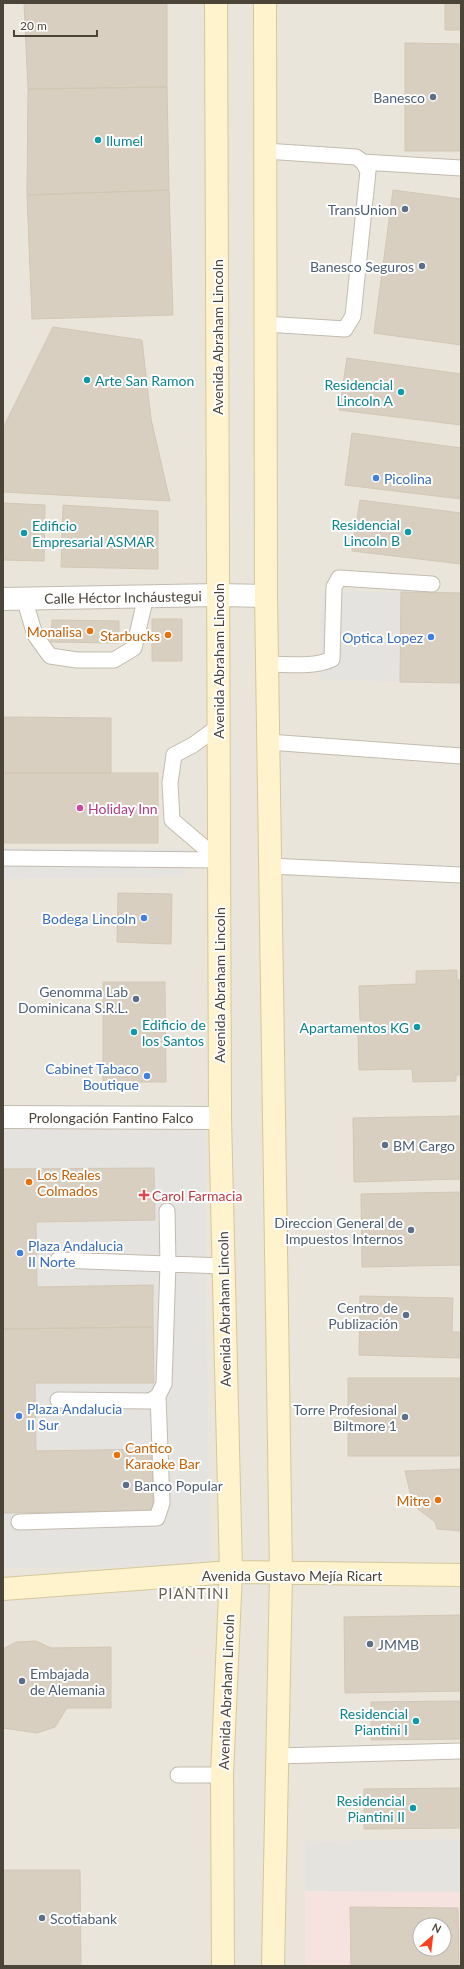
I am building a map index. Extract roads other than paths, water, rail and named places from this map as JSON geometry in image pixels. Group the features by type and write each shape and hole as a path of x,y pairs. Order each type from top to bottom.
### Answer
{"main road":[{"name":"Avenida Abraham Lincoln","path":"216,3 220,1118 231,1572 222,1775 223,1966"},
{"path":"265,3 266,596 281,1574 273,1966"},
{"name":"Avenida Gustavo Mejía Ricart","path":"3,1589 231,1572 281,1574 461,1575"}],"street":[{"name":"Calle Héctor Incháustegui","path":"3,599 218,595 266,596"},
{"name":"Prolongación Fantino Falco","path":"3,1117 220,1118"}],"lane":[{"path":"265,151 356,157 363,162 368,171 353,316 349,324 345,329 266,324"},
{"path":"363,162 461,168"},
{"path":"267,664 314,664 325,663 332,659 334,588 339,578 432,584"},
{"path":"24,598 35,635 50,656 77,660 114,660 134,648 146,596"},
{"path":"219,726 193,745 174,755 170,783 172,820 219,860"},
{"path":"268,742 461,756"},
{"path":"3,858 219,860"},
{"path":"270,866 461,875"},
{"path":"19,1522 157,1518 162,1503 158,1396 164,1384 168,1264 167,1211"},
{"path":"58,1260 224,1266"},
{"path":"58,1400 150,1401 158,1396"},
{"path":"277,1756 461,1751"},
{"path":"178,1775 222,1775"}],"place":[{"name":"Banesco","path":"433,97"},
{"name":"Ilumel","path":"98,140"},
{"name":"TransUnion","path":"405,209"},
{"name":"Banesco Seguros","path":"422,266"},
{"name":"Arte San Ramon","path":"87,380"},
{"name":"Residencial Lincoln A","path":"401,392"},
{"name":"Picolina","path":"376,478"},
{"name":"Residencial Lincoln B","path":"408,532"},
{"name":"Edificio Empresarial ASMAR","path":"24,533"},
{"name":"Monalisa","path":"90,631"},
{"name":"Starbucks","path":"168,635"},
{"name":"Optica Lopez","path":"431,637"},
{"name":"Holiday Inn","path":"80,808"},
{"name":"Bodega Lincoln","path":"144,918"},
{"name":"Genomma Lab Dominicana S.R.L.","path":"136,999"},
{"name":"Apartamentos KG","path":"417,1027"},
{"name":"Edificio de los Santos","path":"134,1032"},
{"name":"Cabinet Tabaco Boutique","path":"147,1076"},
{"name":"BM Cargo","path":"385,1145"},
{"name":"Los Reales Colmados","path":"29,1182"},
{"name":"Carol Farmacia","path":"144,1195"},
{"name":"Direccion General de Impuestos Internos","path":"411,1230"},
{"name":"Plaza Andalucia II Norte","path":"20,1253"},
{"name":"Centro de Publización","path":"406,1315"},
{"name":"Plaza Andalucia II Sur","path":"19,1416"},
{"name":"Torre Profesional Biltmore 1","path":"405,1417"},
{"name":"Cantico Karaoke Bar","path":"117,1455"},
{"name":"Banco Popular","path":"126,1485"},
{"name":"Mitre","path":"438,1500"},
{"name":"JMMB","path":"370,1644"},
{"name":"Embajada de Alemania","path":"22,1681"},
{"name":"Residencial Piantini I","path":"416,1721"},
{"name":"Residencial Piantini II","path":"413,1808"},
{"name":"Scotiabank","path":"42,1918"}],"district":[{"name":"PIANTINI","path":"194,1593"}]}
